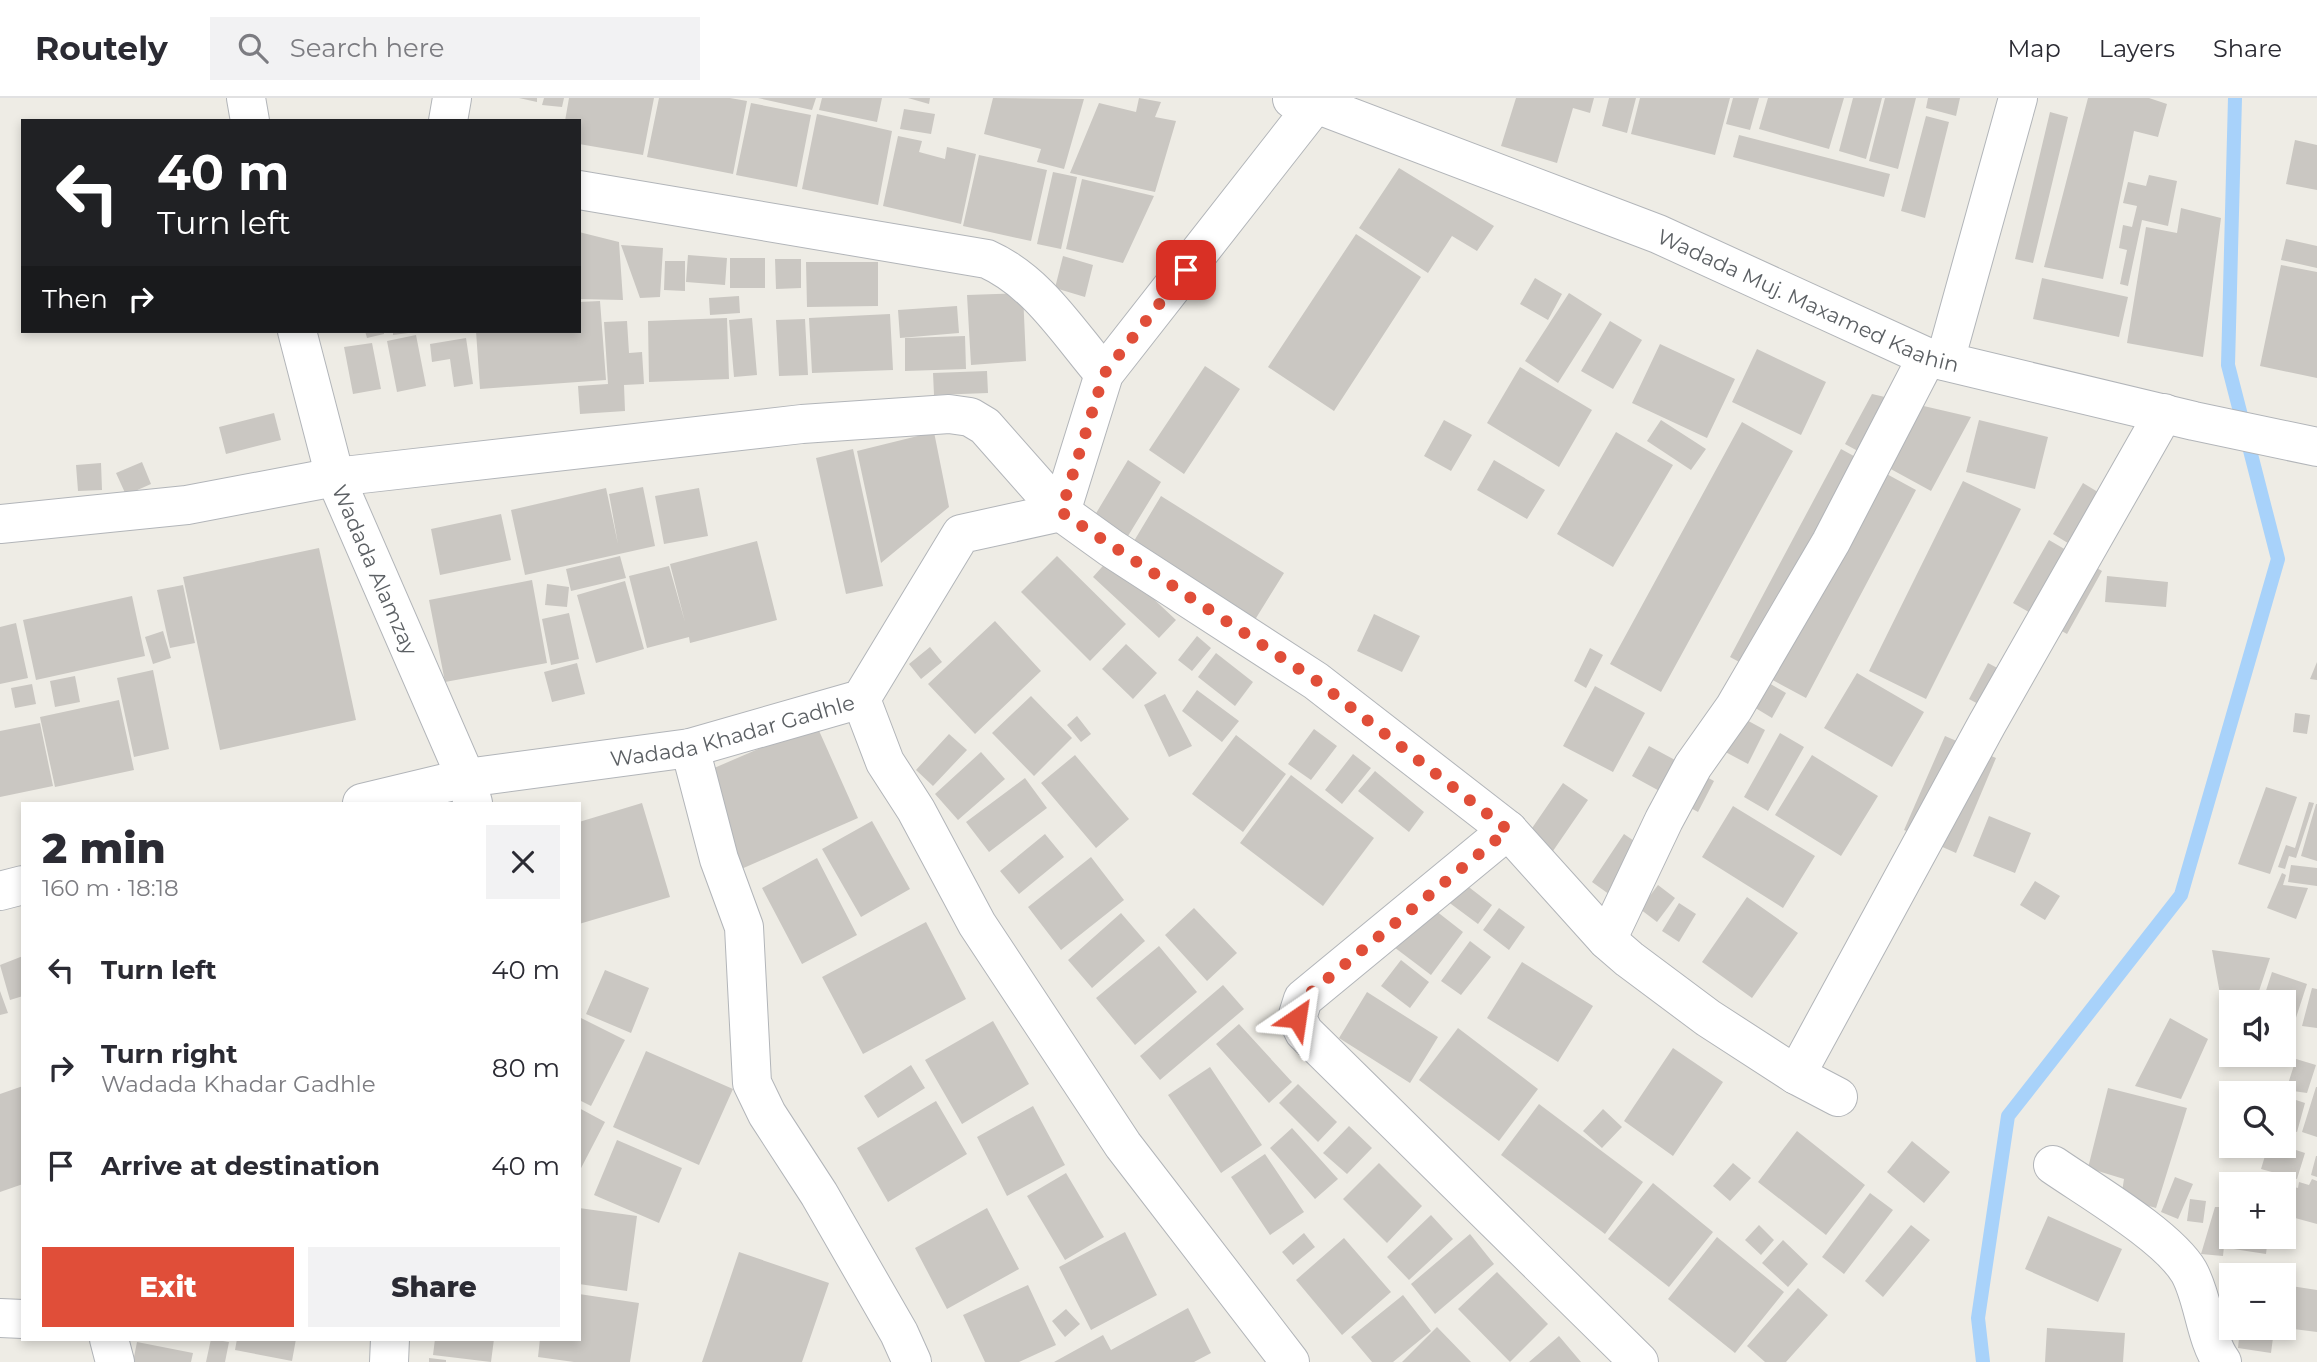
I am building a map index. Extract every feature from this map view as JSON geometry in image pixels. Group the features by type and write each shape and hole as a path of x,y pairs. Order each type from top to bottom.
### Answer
{"street":[{"path":"246,98 250,119"},
{"path":"448,119 452,98"},
{"path":"1607,940 1693,766 1734,708 1936,359 2018,98"},
{"path":"1061,512 1104,374 1309,100"},
{"name":"Wadada Muj. Maxamed Kaahin","path":"1309,100 1658,234 1936,359 2317,447"},
{"path":"581,190 987,259 1011,270 1034,288 1104,374"},
{"name":"Wadada Alamzay","path":"298,333 335,477 470,791"},
{"path":"1796,1075 1981,736 2164,413"},
{"path":"0,524 187,505 335,477 802,424 949,415 970,418 985,426 1061,512 1122,555 1317,681 1508,830 1607,940 1708,1018 1796,1075 1838,1097"},
{"name":"Wadada Khadar Gadhle","path":"371,802 470,791 690,748 861,699 961,534 1061,512"},
{"path":"861,699 885,762 916,810 977,924 1123,1145 1290,1362"},
{"path":"690,748 719,859 744,928 752,1083 767,1114 819,1194 897,1352"},
{"path":"1508,830 1303,999 1297,1018 1304,1032 1639,1362"},
{"path":"0,891 21,886"},
{"path":"2053,1165 2162,1242 2187,1269 2201,1299 2216,1354 2222,1362"},
{"path":"0,1318 21,1319"},
{"path":"110,1341 115,1362"},
{"path":"389,1362 390,1341"}],"building":[{"path":"519,98 537,98 537,102"},
{"path":"544,98 564,98 562,107 542,105"},
{"path":"569,98 654,98 643,155 581,144 581,119 565,119"},
{"path":"659,98 730,98 747,101 733,174 647,157"},
{"path":"758,98 816,98 812,110"},
{"path":"822,98 882,98 877,122 819,110"},
{"path":"908,98 930,98 929,104"},
{"path":"993,98 1084,99 1064,169 1037,162 1041,149 984,134"},
{"path":"1139,98 1161,102 1155,117 1176,121 1155,192 1070,173 1099,103 1136,112"},
{"path":"1516,98 1594,98 1590,113 1573,108 1557,163 1501,146"},
{"path":"1609,98 1636,98 1627,133 1602,126"},
{"path":"1640,98 1730,98 1715,155 1631,134"},
{"path":"1733,98 1759,98 1750,130 1726,124"},
{"path":"1768,98 1844,98 1829,149 1759,129"},
{"path":"1853,98 1882,98 1866,159 1839,151"},
{"path":"1885,98 1916,98 1898,169 1869,161"},
{"path":"1928,98 1960,98 1956,116 1926,108"},
{"path":"2088,98 2149,98 2167,104 2158,137 2134,131 2103,279 2044,267"},
{"path":"751,103 811,115 797,187 736,175"},
{"path":"904,109 935,114 931,134 900,129"},
{"path":"2050,112 2068,117 2033,263 2015,259"},
{"path":"817,114 892,131 878,205 802,189"},
{"path":"1926,116 1949,122 1925,218 1901,211"},
{"path":"1739,135 1890,174 1884,197 1733,157"},
{"path":"898,136 922,141 919,152 945,159 947,147 976,154 961,224 883,206"},
{"path":"2295,140 2317,145 2317,190 2286,184"},
{"path":"979,155 1047,170 1031,241 963,226"},
{"path":"1399,168 1494,226 1477,251 1452,236 1428,273 1359,228"},
{"path":"1053,172 1077,177 1061,249 1037,244"},
{"path":"2149,175 2177,181 2168,226 2142,220 2128,286 2120,284 2127,250 2119,248 2123,225 2132,227 2137,206 2123,203 2128,182 2146,186"},
{"path":"1082,179 1154,196 1123,263 1066,249"},
{"path":"2181,208 2221,218 2203,357 2127,343 2146,227 2177,233"},
{"path":"581,232 619,242 623,300 581,299"},
{"path":"1356,234 1421,277 1334,411 1268,367"},
{"path":"2286,239 2317,246 2317,268 2281,260"},
{"path":"621,245 663,248 660,297 640,298"},
{"path":"688,255 727,258 725,285 686,282"},
{"path":"1063,256 1093,265 1085,297 1055,288"},
{"path":"730,258 765,258 765,288 730,288"},
{"path":"775,259 801,259 801,288 776,289"},
{"path":"665,261 685,261 685,291 664,290"},
{"path":"806,262 878,262 878,306 807,307"},
{"path":"2281,265 2317,272 2317,378 2260,366"},
{"path":"1535,278 1562,294 1548,320 1520,304"},
{"path":"2042,278 2128,297 2119,337 2033,319"},
{"path":"1023,293 1026,361 971,365 967,295"},
{"path":"1569,293 1602,314 1558,383 1525,361"},
{"path":"739,296 740,313 710,315 709,298"},
{"path":"600,301 606,380 480,389 476,333 581,333 581,302"},
{"path":"957,306 959,333 900,338 898,310"},
{"path":"890,314 893,370 812,373 809,318"},
{"path":"727,318 729,379 649,382 648,321"},
{"path":"752,318 757,375 734,377 729,320"},
{"path":"805,319 808,375 779,376 776,320"},
{"path":"627,321 629,353 642,352 644,384 624,385 625,411 580,414 578,386 608,384 604,322"},
{"path":"1610,321 1642,340 1613,389 1581,371"},
{"path":"366,333 384,333 384,334 367,338"},
{"path":"416,335 426,386 397,392 387,341"},
{"path":"965,336 966,369 905,371 905,338"},
{"path":"466,338 473,384 454,387 450,359 432,362 430,344"},
{"path":"372,343 381,389 353,394 344,347"},
{"path":"1660,344 1735,379 1707,438 1632,403"},
{"path":"1757,349 1826,382 1801,435 1732,402"},
{"path":"1205,366 1240,389 1184,474 1149,450"},
{"path":"1520,367 1592,410 1559,467 1487,423"},
{"path":"987,371 988,393 934,395 933,373"},
{"path":"1872,394 1971,417 1931,491 1845,444"},
{"path":"274,413 281,440 226,454 219,427"},
{"path":"1444,420 1472,435 1451,471 1424,456"},
{"path":"1661,420 1706,449 1691,470 1647,441"},
{"path":"1979,420 2048,437 2035,489 1966,472"},
{"path":"1742,422 1793,451 1661,692 1610,664"},
{"path":"934,432 949,507 881,563 857,451"},
{"path":"1616,432 1673,465 1613,567 1557,534"},
{"path":"853,449 883,586 846,594 816,458"},
{"path":"1841,449 1916,490 1806,698 1730,657"},
{"path":"1128,460 1161,482 1128,536 1095,515"},
{"path":"1494,460 1545,490 1527,519 1477,490"},
{"path":"142,462 151,484 126,495 116,473"},
{"path":"101,463 102,490 78,491 76,465"},
{"path":"1963,481 2021,509 1926,699 1869,671"},
{"path":"2083,483 2121,506 2091,557 2053,534"},
{"path":"643,487 655,546 525,575 511,510 606,488 618,544 609,494"},
{"path":"699,488 708,536 664,544 655,496"},
{"path":"1161,496 1284,573 1253,623 1131,546"},
{"path":"501,514 511,560 440,575 431,529"},
{"path":"2049,540 2102,571 2067,634 2013,603"},
{"path":"757,541 777,620 690,643 689,637 647,648 629,576 669,566 685,622 670,564"},
{"path":"319,548 356,720 220,750 183,577"},
{"path":"620,556 626,578 571,591 566,569"},
{"path":"1057,556 1126,624 1090,661 1021,592"},
{"path":"1110,558 1176,620 1159,638 1093,577"},
{"path":"2107,576 2168,582 2166,607 2105,602"},
{"path":"532,580 547,663 445,682 429,600"},
{"path":"625,581 644,649 596,663 577,595"},
{"path":"547,584 569,587 567,607 545,605"},
{"path":"183,585 195,643 170,648 157,590"},
{"path":"132,596 145,656 36,680 23,620"},
{"path":"569,613 579,659 551,665 542,619"},
{"path":"1374,614 1420,636 1402,672 1357,651"},
{"path":"995,621 1041,671 975,734 928,684"},
{"path":"16,623 28,678 0,684 0,627"},
{"path":"163,631 171,658 153,664 145,637"},
{"path":"1197,636 1211,648 1192,671 1178,660"},
{"path":"1126,644 1157,673 1133,699 1102,669"},
{"path":"930,647 942,662 921,679 909,664"},
{"path":"1590,648 1603,655 1586,688 1574,681"},
{"path":"1216,653 1253,682 1235,706 1198,677"},
{"path":"2317,662 2317,680 2310,679"},
{"path":"577,663 585,694 552,702 544,672"},
{"path":"1988,663 2014,677 1995,713 1969,699"},
{"path":"1738,665 1786,693 1772,718 1724,689"},
{"path":"153,670 169,749 134,757 117,678"},
{"path":"1857,673 1924,712 1892,767 1824,728"},
{"path":"75,676 80,702 55,707 50,681"},
{"path":"32,684 36,704 15,708 11,688"},
{"path":"1595,686 1645,713 1613,772 1563,746"},
{"path":"1197,690 1239,721 1222,742 1182,711"},
{"path":"1165,694 1192,746 1169,757 1144,705"},
{"path":"1031,696 1072,738 1034,776 992,733"},
{"path":"119,700 134,770 55,787 40,717"},
{"path":"1719,705 1765,730 1748,764 1701,739"},
{"path":"2295,713 2310,715 2307,734 2293,732"},
{"path":"1077,716 1091,734 1081,742 1067,725"},
{"path":"40,723 53,786 0,797 0,731"},
{"path":"816,724 858,818 739,870 698,775"},
{"path":"1314,729 1337,746 1311,780 1288,764"},
{"path":"1780,733 1804,747 1768,811 1744,797"},
{"path":"949,734 967,750 933,786 916,770"},
{"path":"1236,735 1286,774 1243,832 1192,794"},
{"path":"1945,736 1996,758 1956,853 1904,830"},
{"path":"1649,746 1714,781 1698,812 1632,776"},
{"path":"981,752 1005,779 958,820 935,794"},
{"path":"1353,754 1371,768 1342,804 1325,790"},
{"path":"1075,755 1129,819 1096,848 1041,783"},
{"path":"1812,755 1878,796 1841,856 1775,815"},
{"path":"1375,771 1424,812 1409,832 1358,791"},
{"path":"1291,775 1374,838 1323,906 1240,843"},
{"path":"1025,778 1047,808 989,852 966,822"},
{"path":"1563,783 1588,800 1553,851 1528,834"},
{"path":"2266,787 2297,797 2270,874 2238,864"},
{"path":"2309,802 2314,803 2296,858 2289,856 2285,869 2278,867 2286,845 2295,848"},
{"path":"642,803 670,897 581,923 581,821"},
{"path":"2317,804 2317,861 2301,856"},
{"path":"1733,806 1815,856 1783,908 1702,857"},
{"path":"1989,816 2031,833 2015,873 1973,856"},
{"path":"872,821 910,889 861,917 822,849"},
{"path":"1045,834 1064,857 1019,894 1000,871"},
{"path":"1624,834 1653,854 1620,902 1592,882"},
{"path":"1091,857 1124,900 1061,950 1028,907"},
{"path":"817,858 857,935 802,964 762,888"},
{"path":"2291,865 2317,868 2317,886 2288,882"},
{"path":"2282,873 2286,875 2283,885 2308,888 2296,919 2267,908"},
{"path":"1461,881 1492,905 1478,924 1447,901"},
{"path":"2035,881 2060,896 2045,920 2020,905"},
{"path":"1658,885 1675,898 1657,922 1640,909"},
{"path":"1747,897 1798,933 1752,998 1702,962"},
{"path":"1679,903 1696,914 1679,942 1662,931"},
{"path":"1431,907 1463,932 1431,975 1382,938"},
{"path":"1194,908 1237,953 1207,981 1165,935"},
{"path":"1499,908 1525,927 1509,950 1483,930"},
{"path":"1121,913 1145,941 1092,988 1068,960"},
{"path":"926,922 966,999 863,1054 822,977"},
{"path":"1470,941 1491,957 1461,995 1441,981"},
{"path":"1159,946 1197,992 1135,1045 1096,998"},
{"path":"2212,950 2270,958 2259,990 2219,990"},
{"path":"21,957 21,997 10,1000 0,965"},
{"path":"1401,960 1429,982 1410,1008 1381,986"},
{"path":"1522,962 1593,1006 1558,1062 1487,1018"},
{"path":"605,970 649,988 631,1033 586,1014"},
{"path":"2272,972 2307,984 2296,1018 2296,990 2266,990"},
{"path":"1223,985 1244,1009 1160,1080 1140,1056"},
{"path":"2312,988 2317,989 2317,1028 2302,1026"},
{"path":"0,991 8,1013 0,1015"},
{"path":"1367,992 1438,1037 1410,1083 1339,1038"},
{"path":"581,1018 625,1040 591,1106 581,1101"},
{"path":"2170,1018 2208,1039 2181,1099 2135,1086"},
{"path":"993,1021 1029,1084 962,1124 925,1060"},
{"path":"1239,1024 1292,1082 1269,1103 1216,1044"},
{"path":"1458,1028 1538,1089 1499,1141 1419,1080"},
{"path":"1673,1048 1723,1082 1673,1156 1624,1121"},
{"path":"646,1051 733,1089 699,1165 613,1127"},
{"path":"2296,1059 2316,1065 2307,1093 2296,1091 2296,1081 2289,1081 2293,1067 2296,1067"},
{"path":"911,1065 925,1088 878,1118 864,1096"},
{"path":"1210,1067 1262,1145 1221,1173 1168,1095"},
{"path":"1298,1084 1337,1122 1318,1142 1279,1103"},
{"path":"21,1087 21,1185 0,1192 0,1094"},
{"path":"2317,1087 2317,1137 2302,1132"},
{"path":"2108,1088 2187,1108 2156,1208 2121,1198 2124,1179 2088,1168"},
{"path":"2296,1100 2305,1103 2296,1132"},
{"path":"936,1101 967,1154 888,1202 857,1148"},
{"path":"1539,1104 1643,1182 1605,1234 1501,1155"},
{"path":"1033,1106 1065,1165 1007,1196 977,1137"},
{"path":"581,1109 605,1122 581,1168"},
{"path":"1603,1109 1622,1127 1602,1148 1583,1131"},
{"path":"1349,1126 1372,1148 1347,1174 1323,1153"},
{"path":"1292,1128 1338,1179 1315,1199 1270,1148"},
{"path":"1797,1131 1865,1185 1826,1235 1758,1182"},
{"path":"617,1140 682,1168 659,1223 594,1195"},
{"path":"1912,1141 1950,1172 1924,1203 1887,1172"},
{"path":"2296,1150 2305,1153 2297,1179 2296,1172 2261,1169 2264,1158 2296,1158"},
{"path":"1265,1154 1304,1212 1270,1235 1231,1177"},
{"path":"2317,1156 2317,1177 2311,1175"},
{"path":"1379,1163 1422,1206 1387,1243 1343,1199"},
{"path":"1733,1163 1751,1178 1730,1201 1713,1186"},
{"path":"1066,1173 1104,1237 1065,1260 1027,1196"},
{"path":"2175,1177 2193,1184 2178,1219 2161,1212"},
{"path":"2312,1179 2317,1181 2317,1224 2296,1218 2296,1188 2299,1182 2309,1185"},
{"path":"1653,1183 1713,1232 1669,1287 1608,1239"},
{"path":"1870,1193 1893,1210 1844,1274 1822,1257"},
{"path":"2190,1199 2206,1201 2203,1223 2187,1221"},
{"path":"2215,1207 2219,1207 2219,1249 2224,1249 2223,1256 2201,1254"},
{"path":"581,1208 637,1216 627,1291 581,1284"},
{"path":"987,1208 1019,1269 947,1309 915,1248"},
{"path":"1431,1215 1453,1239 1409,1280 1387,1257"},
{"path":"2048,1216 2122,1249 2098,1302 2025,1269"},
{"path":"1759,1225 1774,1240 1761,1255 1745,1240"},
{"path":"1911,1225 1930,1240 1883,1297 1865,1281"},
{"path":"1125,1232 1157,1295 1091,1330 1059,1267"},
{"path":"1304,1233 1315,1247 1293,1265 1282,1252"},
{"path":"1470,1234 1494,1264 1435,1314 1411,1284"},
{"path":"1717,1237 1784,1292 1735,1353 1668,1299"},
{"path":"1344,1238 1391,1292 1342,1335 1296,1280"},
{"path":"1783,1240 1808,1264 1788,1287 1762,1263"},
{"path":"2234,1249 2267,1249 2266,1254"},
{"path":"739,1252 829,1283 802,1362 702,1362"},
{"path":"1497,1272 1548,1324 1510,1362 1458,1309"},
{"path":"1028,1285 1056,1345 1019,1362 985,1362 963,1315"},
{"path":"2296,1287 2317,1290 2317,1332 2296,1329"},
{"path":"1798,1288 1828,1315 1786,1362 1765,1362 1747,1346"},
{"path":"581,1294 639,1303 630,1362 574,1362 538,1357 540,1341 581,1341"},
{"path":"1403,1295 1431,1331 1393,1362 1372,1362 1351,1337"},
{"path":"1188,1308 1211,1353 1194,1362 1054,1362 1103,1335 1111,1350"},
{"path":"1066,1309 1080,1324 1065,1337 1052,1321"},
{"path":"1437,1327 1471,1362 1402,1362"},
{"path":"2047,1328 2125,1333 2123,1362 2045,1362"},
{"path":"1559,1336 1581,1362 1529,1362"},
{"path":"2239,1340 2273,1340 2271,1353 2238,1348"},
{"path":"211,1341 229,1342 225,1362 206,1362"},
{"path":"237,1341 296,1341 292,1361 235,1350"},
{"path":"435,1341 494,1341 491,1362 433,1355"},
{"path":"137,1342 193,1353 191,1362 133,1362"},
{"path":"429,1358 446,1360 446,1362 429,1362"}],"waterway":[{"path":"1983,1362 1978,1318 2008,1116 2181,895 2278,559 2228,365 2235,98"}],"route":[{"path":"1186,270 1104,374 1061,512 1132,562 1317,681 1339,701 1508,830 1303,999 1298,1007 1297,1018"}]}
